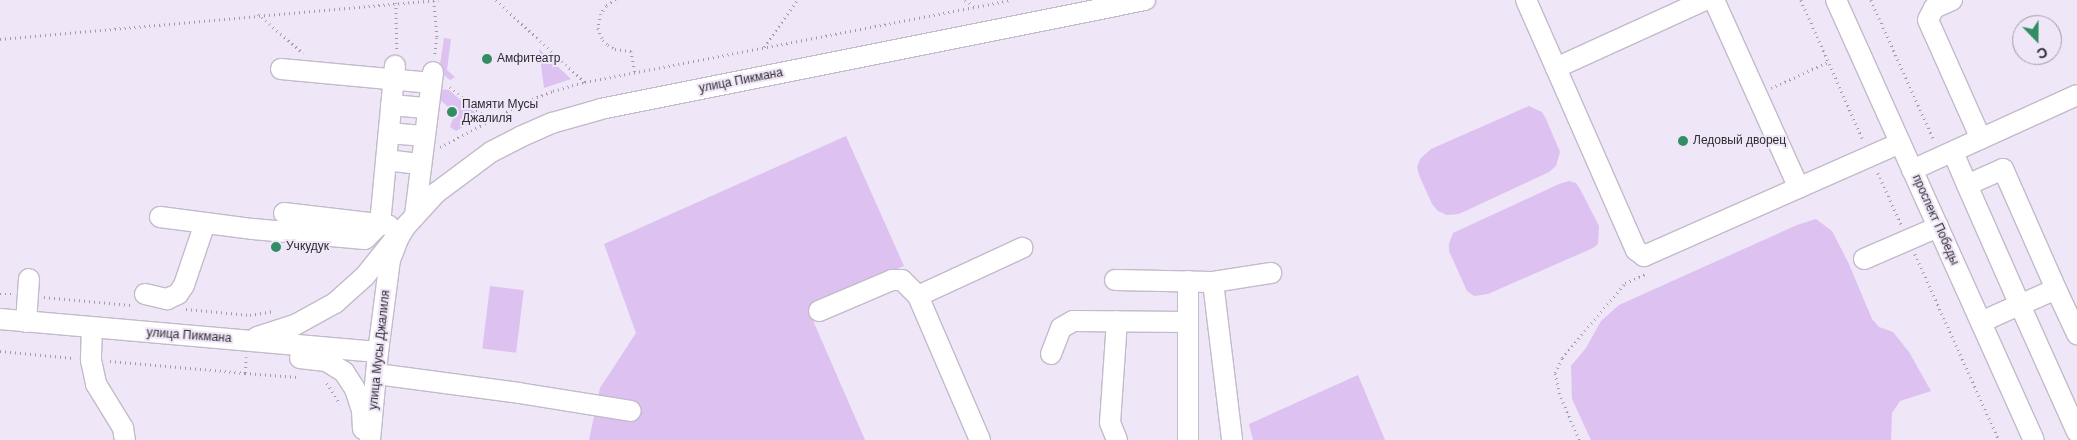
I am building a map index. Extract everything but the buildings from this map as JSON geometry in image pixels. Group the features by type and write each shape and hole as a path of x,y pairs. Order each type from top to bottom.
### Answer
{"street":[{"name":"улица Пикмана","path":"390,260 410,221 449,182 491,152 520,137 573,116 1145,0"},
{"path":"1526,0 1636,250 1644,256 1900,143"},
{"path":"1556,68 1705,0"},
{"path":"1714,0 1799,188"},
{"name":"проспект Победы","path":"1836,0 2034,440"},
{"path":"1952,0 1934,8 1928,20 1981,139"},
{"path":"248,340 295,325 335,303 365,276 410,221 422,161 428,108 436,79 394,73 280,69"},
{"path":"160,217 365,239 380,224 394,73"},
{"path":"1912,170 2077,95"},
{"path":"391,104 428,108"},
{"path":"388,133 425,136"},
{"path":"1953,152 2077,432"},
{"path":"386,160 422,161"},
{"path":"1968,185 2003,169 2077,334"},
{"path":"284,213 380,224 410,221"},
{"path":"141,300 167,298 178,294 184,285 204,223"},
{"path":"1864,259 1938,227"},
{"path":"918,296 1022,248"},
{"name":"улица Мусы Джалиля","path":"370,440 378,352 390,260"},
{"path":"1115,280 1213,282 1271,274"},
{"path":"819,311 892,280 902,280 918,296 980,440"},
{"path":"1188,281 1188,440"},
{"path":"1213,282 1232,440"},
{"path":"26,322 28,288"},
{"path":"1981,322 2056,289"},
{"path":"1051,354 1061,328 1073,320 1117,321 1188,313 1216,304"},
{"name":"улица Пикмана","path":"0,319 378,352"},
{"path":"1117,321 1110,423 1117,440"},
{"path":"92,328 91,360 96,384 123,428 125,440"},
{"path":"248,340 272,355 326,361 344,372 355,389 362,410 364,440"},
{"path":"376,374 519,393 631,412"}],"path":[{"path":"0,39 436,0 437,38"},
{"path":"496,0 585,82"},
{"path":"616,0 606,6 601,14 598,28 603,40 608,45 615,49 631,51 635,72"},
{"path":"764,47 797,0"},
{"path":"965,0 974,6"},
{"path":"422,161 489,120 553,91 585,82 1011,0"},
{"path":"1801,0 1999,440"},
{"path":"396,3 398,35"},
{"path":"1757,94 1828,62"},
{"path":"436,79 489,120"},
{"path":"1579,440 1559,394 1555,373 1562,358 1625,283 1652,271"},
{"path":"0,294 28,288 141,300"},
{"path":"186,309 250,315 278,311"},
{"path":"245,373 250,315"},
{"path":"0,351 303,377"},
{"path":"322,379 331,387 341,405"}],"shaded area":[{"path":"444,38 451,39 447,70 455,77 450,80 439,71"},
{"path":"539,49 571,79 544,88"},
{"path":"438,89 449,90 480,117 456,131 450,127 455,113 437,97"},
{"path":"1529,106 1542,112 1546,119 1560,152 1556,166 1549,172 1459,214 1447,215 1438,211 1432,204 1419,175 1417,167 1420,159 1431,149"},
{"path":"846,136 904,266 808,309 865,440 589,440 600,388 636,333 604,244"},
{"path":"1569,181 1576,183 1580,189 1599,226 1598,244 1593,248 1488,294 1474,296 1467,291 1449,251 1449,244 1453,233"},
{"path":"1816,219 1832,231 1848,262 1872,319 1879,327 1893,332 1909,352 1931,391 1900,401 1892,413 1891,440 1591,440 1572,399 1571,366 1586,348 1601,321 1619,305 1797,225"},
{"path":"490,286 524,290 516,353 482,349"},
{"path":"1358,375 1385,440 1253,440 1249,424"}],"place":[{"name":"Амфитеатр","path":"487,59"},
{"name":"Памяти Мусы Джалиля","path":"452,112"},
{"name":"Ледовый дворец","path":"1683,141"},
{"name":"Учкудук","path":"276,247"}]}
